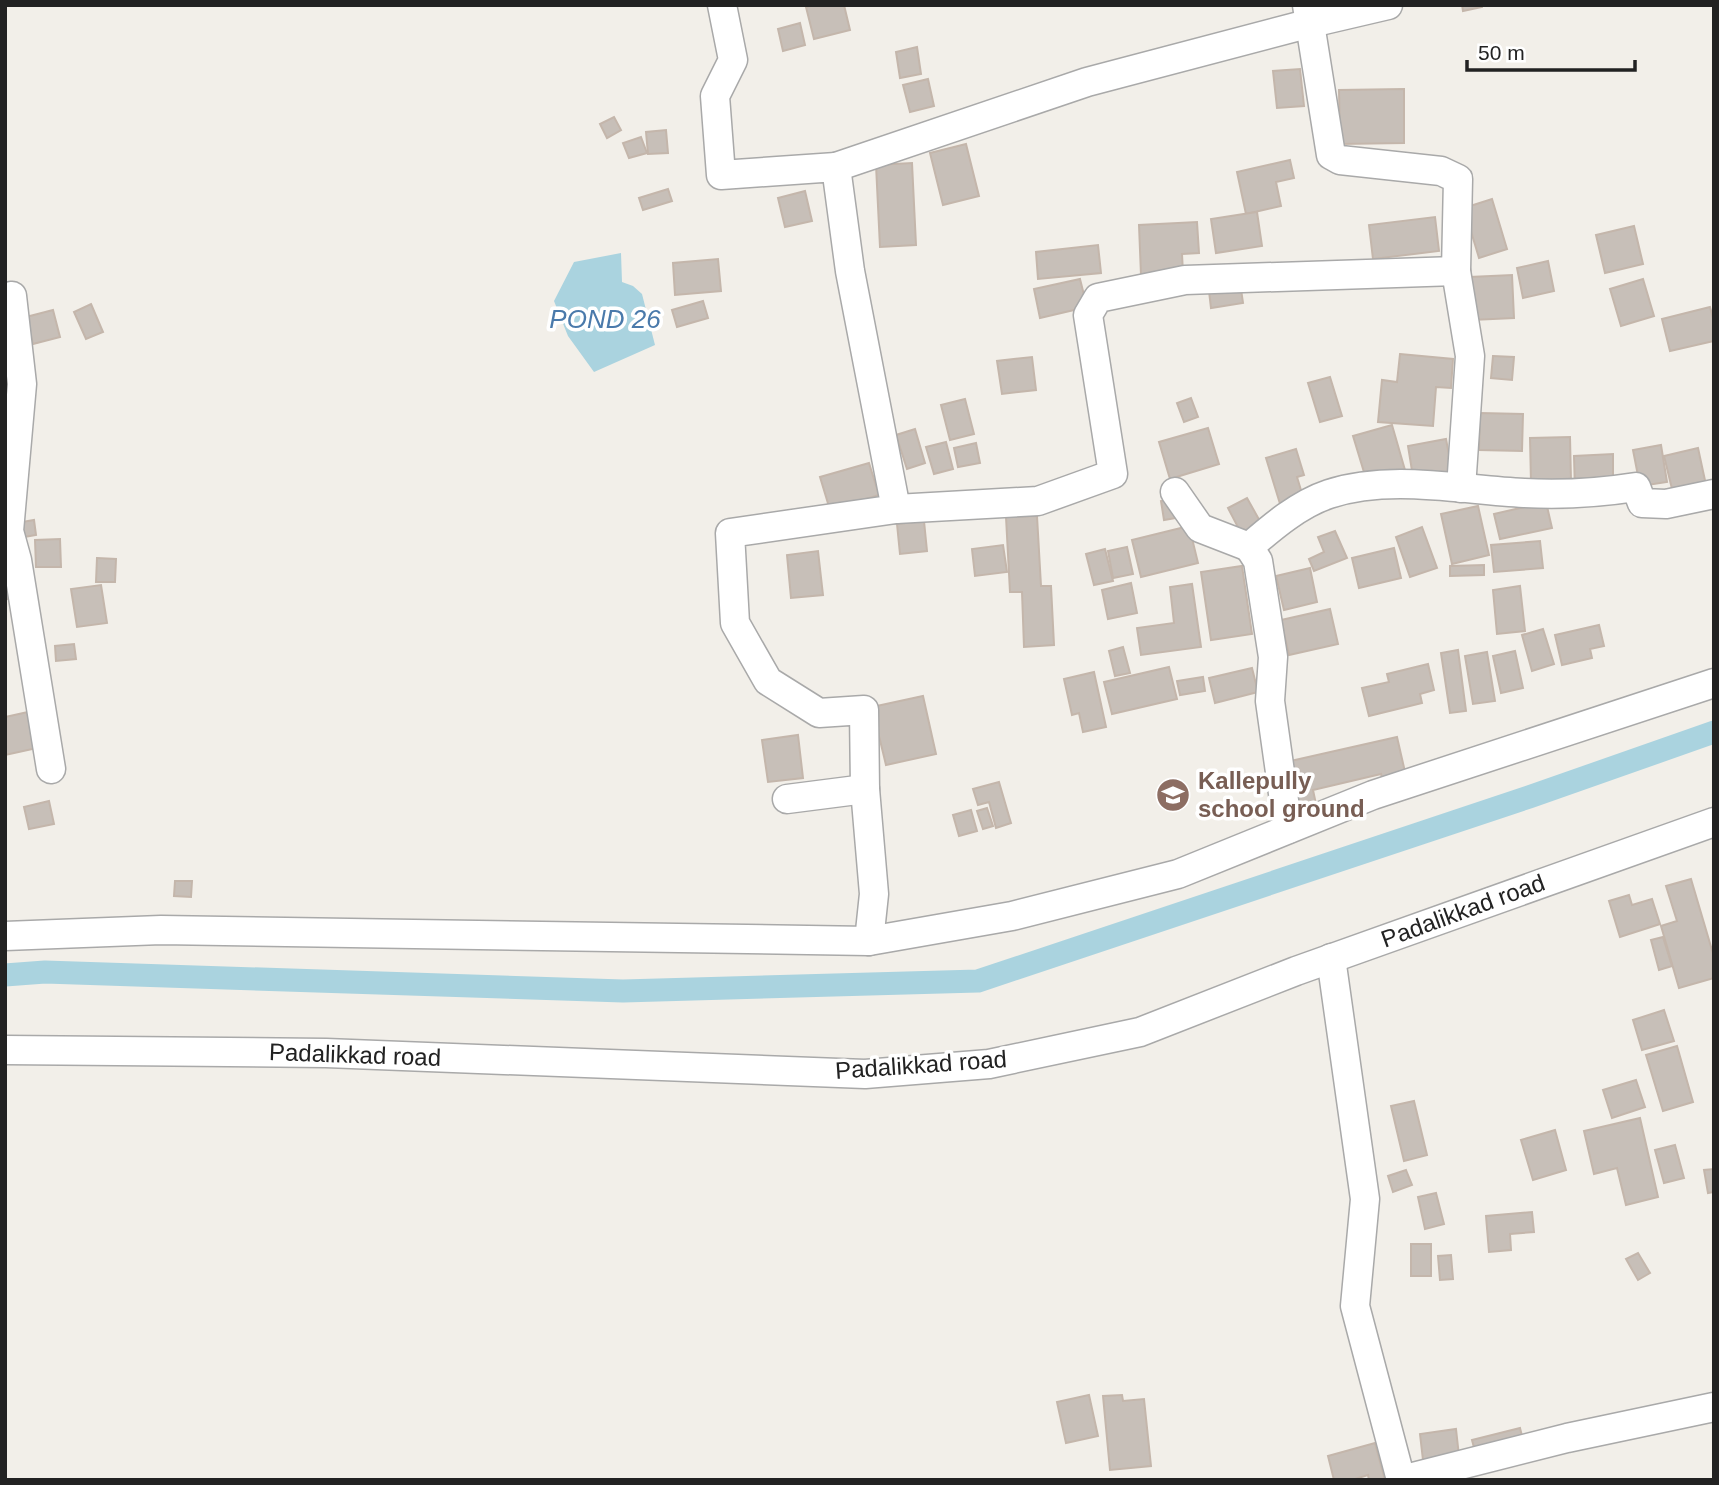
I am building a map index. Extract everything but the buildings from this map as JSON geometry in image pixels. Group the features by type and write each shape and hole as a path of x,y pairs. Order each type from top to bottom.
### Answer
{"street":[{"path":"722,5 733,60 715,96 721,175 836,167 1087,82 1309,14 1388,5"},
{"path":"1309,14 1331,155 1340,160 1441,171 1458,179 1456,271 1470,356 1461,488"},
{"path":"836,167 850,271 896,509"},
{"path":"869,941 874,894 865,789 864,710 819,713 768,681 735,623 730,533 896,509 1038,501 1113,474 1088,314 1098,298 1185,281 1456,271"},
{"path":"8,291 22,384 7,531 17,560 51,769"},
{"path":"1249,547 1291,514 1326,495 1361,486 1422,485 1524,493 1592,494 1636,487 1642,503 1666,504 1714,494"},
{"path":"1175,492 1200,528 1249,547 1258,561 1272,657 1270,702 1288,829"},
{"path":"5,936 160,930 869,941 1012,916 1178,874 1373,795 1714,682"},
{"path":"787,799 865,789"},
{"name":"Padalikkad road","path":"5,1050 326,1054 865,1074 989,1064 1140,1032 1331,958 1714,822"},
{"path":"1331,958 1365,1199 1355,1306 1401,1480 1567,1438 1714,1407"}],"water":[{"name":"POND 26","path":"621,253 622,282 633,286 642,294 655,345 594,372 568,336 554,301 574,262"}],"waterway":[{"path":"5,975 45,972 623,991 978,981 1529,797 1714,732"}],"place":[{"name":"Kallepully school ground","path":"1173,795"}]}
